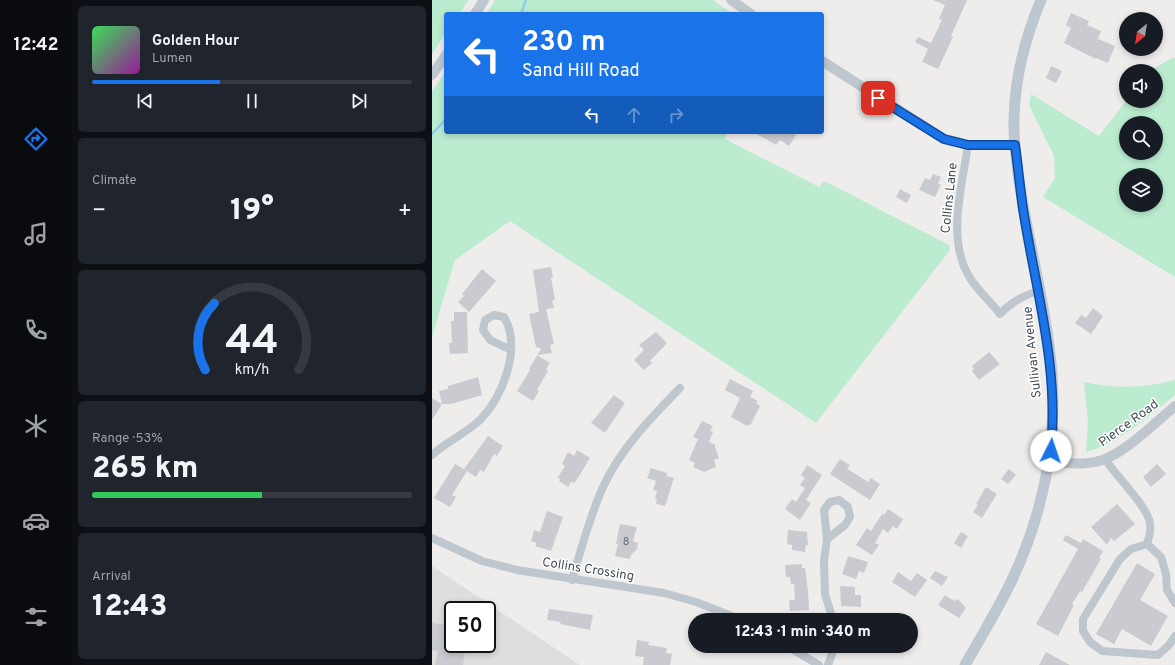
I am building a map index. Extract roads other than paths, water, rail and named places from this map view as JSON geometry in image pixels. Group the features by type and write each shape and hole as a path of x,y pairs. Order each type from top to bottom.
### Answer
{"main road":[{"name":"Sullivan Avenue","path":"965,665 998,607 1022,557 1038,510 1049,462 1052,416 1052,374 1039,291 1023,209 1015,145 1014,119 1017,82 1030,26 1041,0"}],"street":[{"path":"476,12 484,0"},
{"path":"731,0 749,12"},
{"path":"432,75 444,58"},
{"path":"824,62 944,139 968,145 1015,145"},
{"name":"Collins Lane","path":"968,145 957,234 960,252 970,278 1000,314 1006,307 1027,294 1039,291"},
{"path":"432,455 481,419 497,397 509,365 511,350 510,326 504,318 494,315 485,320 483,330 490,340 511,350"},
{"path":"572,580 604,486 622,454 642,428 680,388"},
{"name":"Pierce Road","path":"1049,462 1078,464 1105,459 1135,439 1175,406"},
{"path":"1105,459 1113,472 1145,512 1150,523 1150,534 1147,544"},
{"path":"827,539 845,525 850,517 848,507 839,500 830,502 824,510 827,539 824,561 825,594 831,613"},
{"name":"Collins Crossing","path":"432,538 457,551 482,561 517,570 572,580 664,593 696,602 724,613"},
{"path":"1147,544 1161,557 1166,574 1167,590 1175,603"},
{"path":"1147,544 1131,549 1120,559 1083,619 1083,631 1090,642 1102,651 1158,654 1169,645 1175,636"},
{"path":"798,653 818,665"},
{"path":"828,665 833,653"}],"waterway":[{"path":"522,12 526,0"},
{"path":"432,134 444,121"}]}
